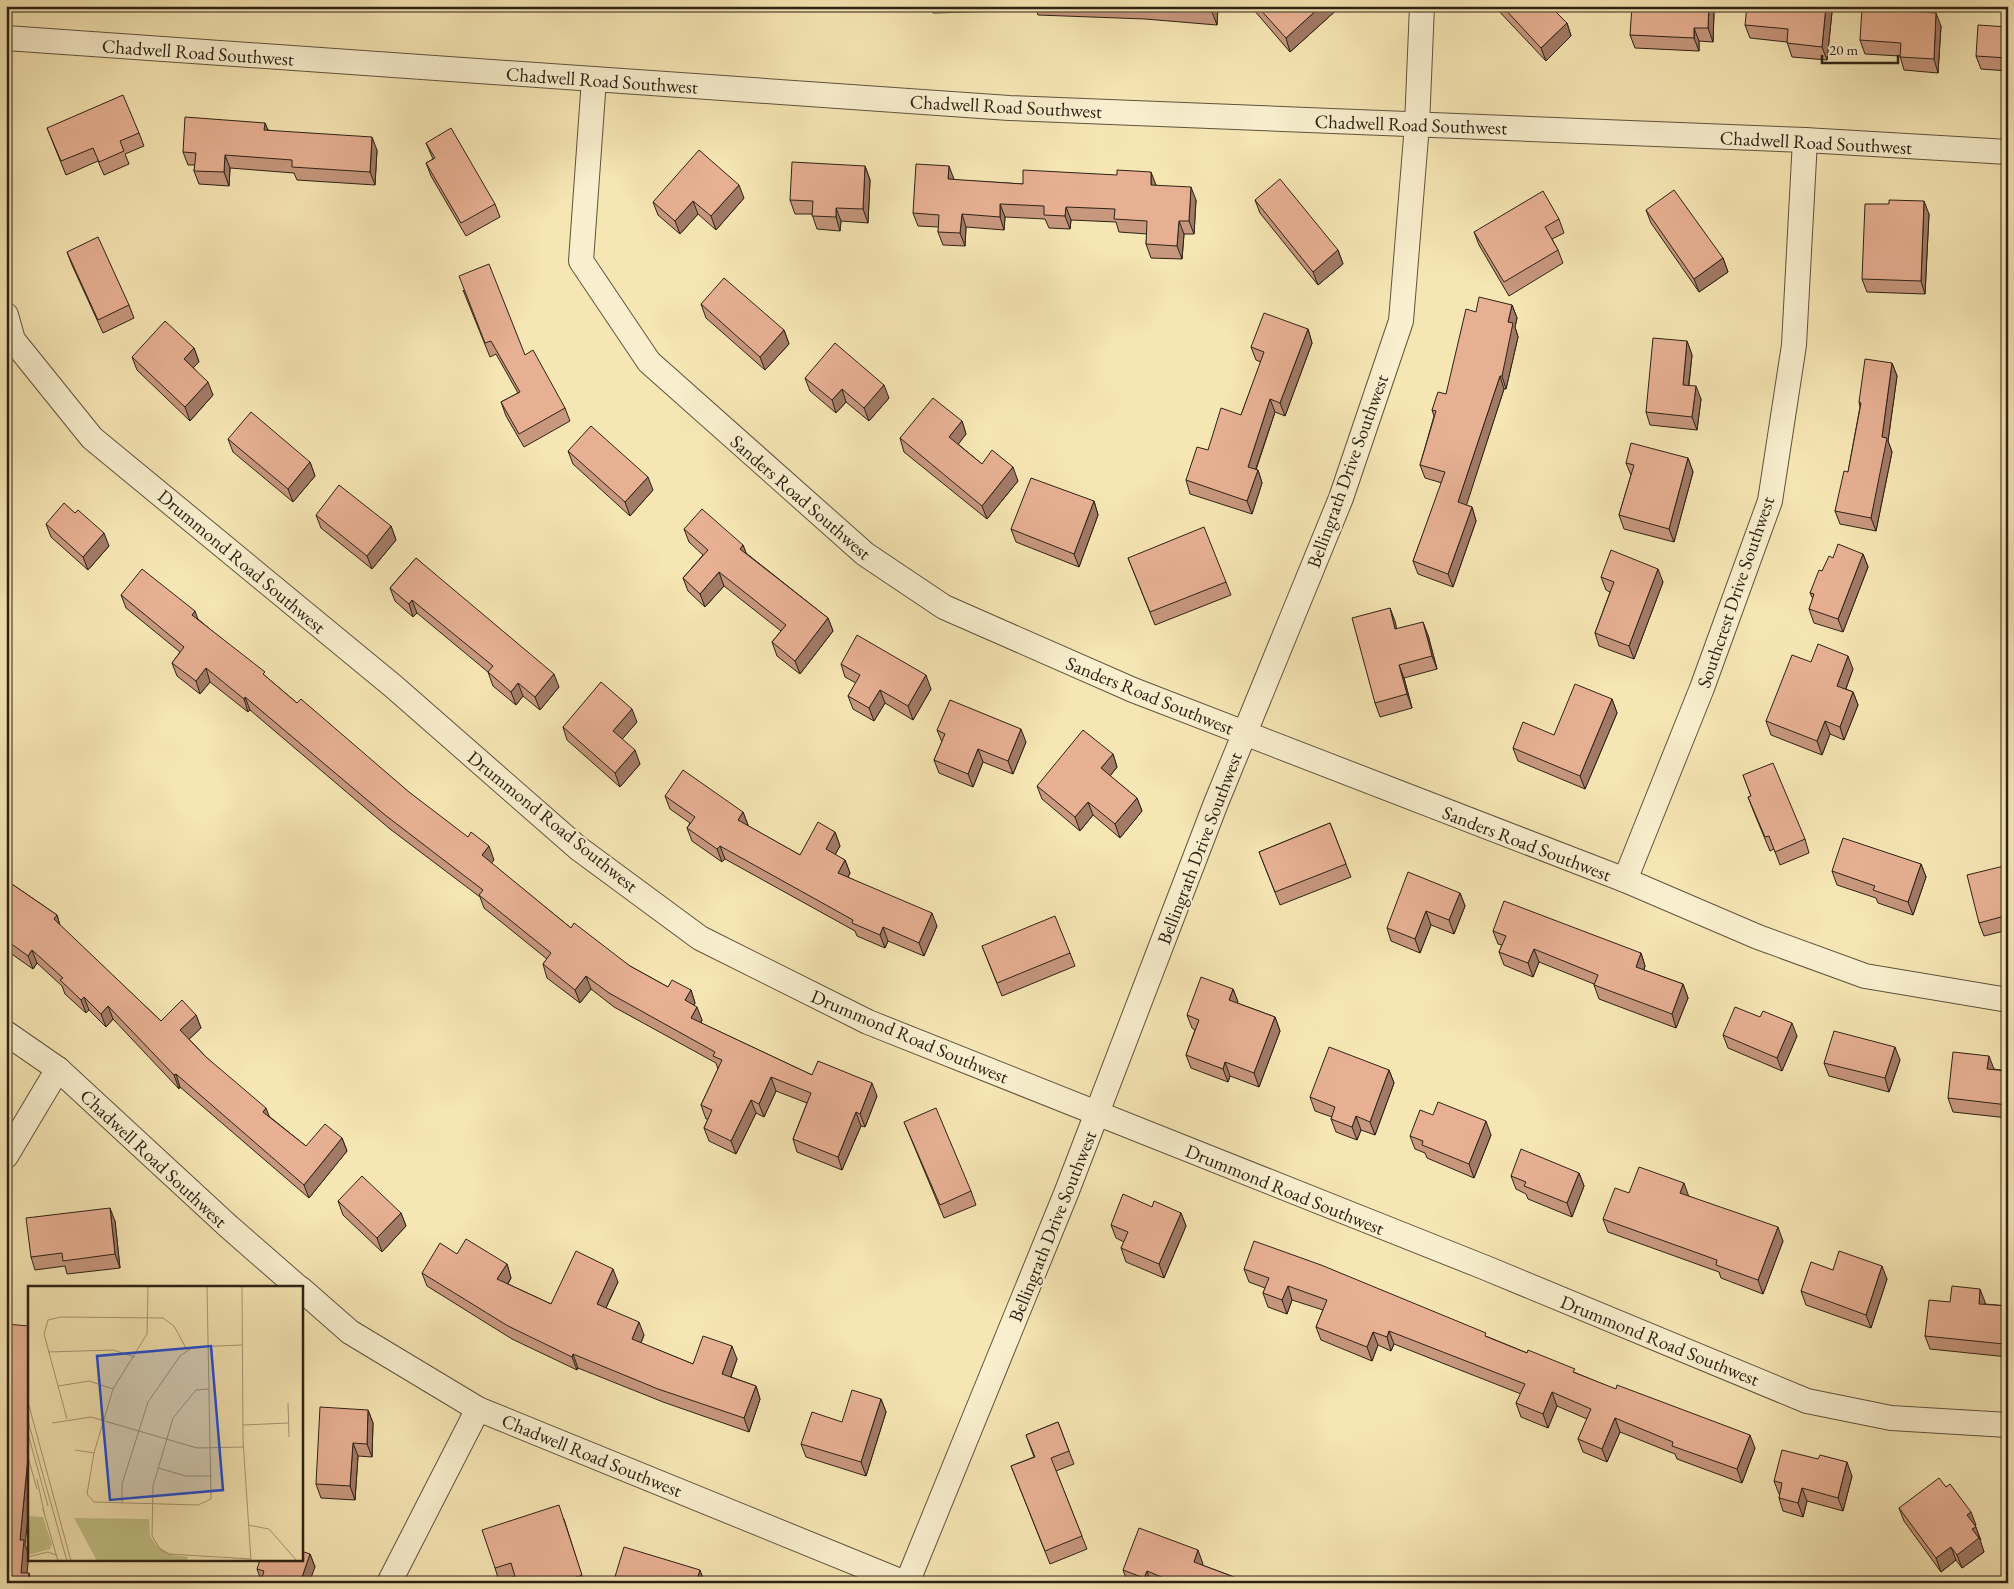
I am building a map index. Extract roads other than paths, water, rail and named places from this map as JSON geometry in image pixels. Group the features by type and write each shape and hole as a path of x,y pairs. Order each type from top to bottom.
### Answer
{"street":[{"name":"Bellingrath Drive Southwest","path":"906,1583 1096,1114 1244,733 1341,498 1401,321 1417,125 1422,6"},
{"name":"Chadwell Road Southwest","path":"6,38 1009,108 1804,140 2008,152"},
{"name":"Sanders Road Southwest","path":"594,79 581,261 649,362 865,554 944,607 1133,690 1625,880 1758,937 1865,976 2008,1000"},
{"name":"Southcrest Drive Southwest","path":"1625,880 1702,688 1770,501 1794,345 1804,140"},
{"name":"Drummond Road Southwest","path":"6,314 10,342 92,438 393,686 578,848 700,938 868,1022 1486,1268 1807,1401 1891,1418 2008,1425"},
{"name":"Chadwell Road Southwest","path":"6,1033 58,1069 228,1226 297,1286"},
{"path":"6,1156 58,1069"},
{"name":"Chadwell Road Southwest","path":"302,1291 350,1332 478,1408 906,1583"},
{"path":"389,1583 478,1408"}]}
